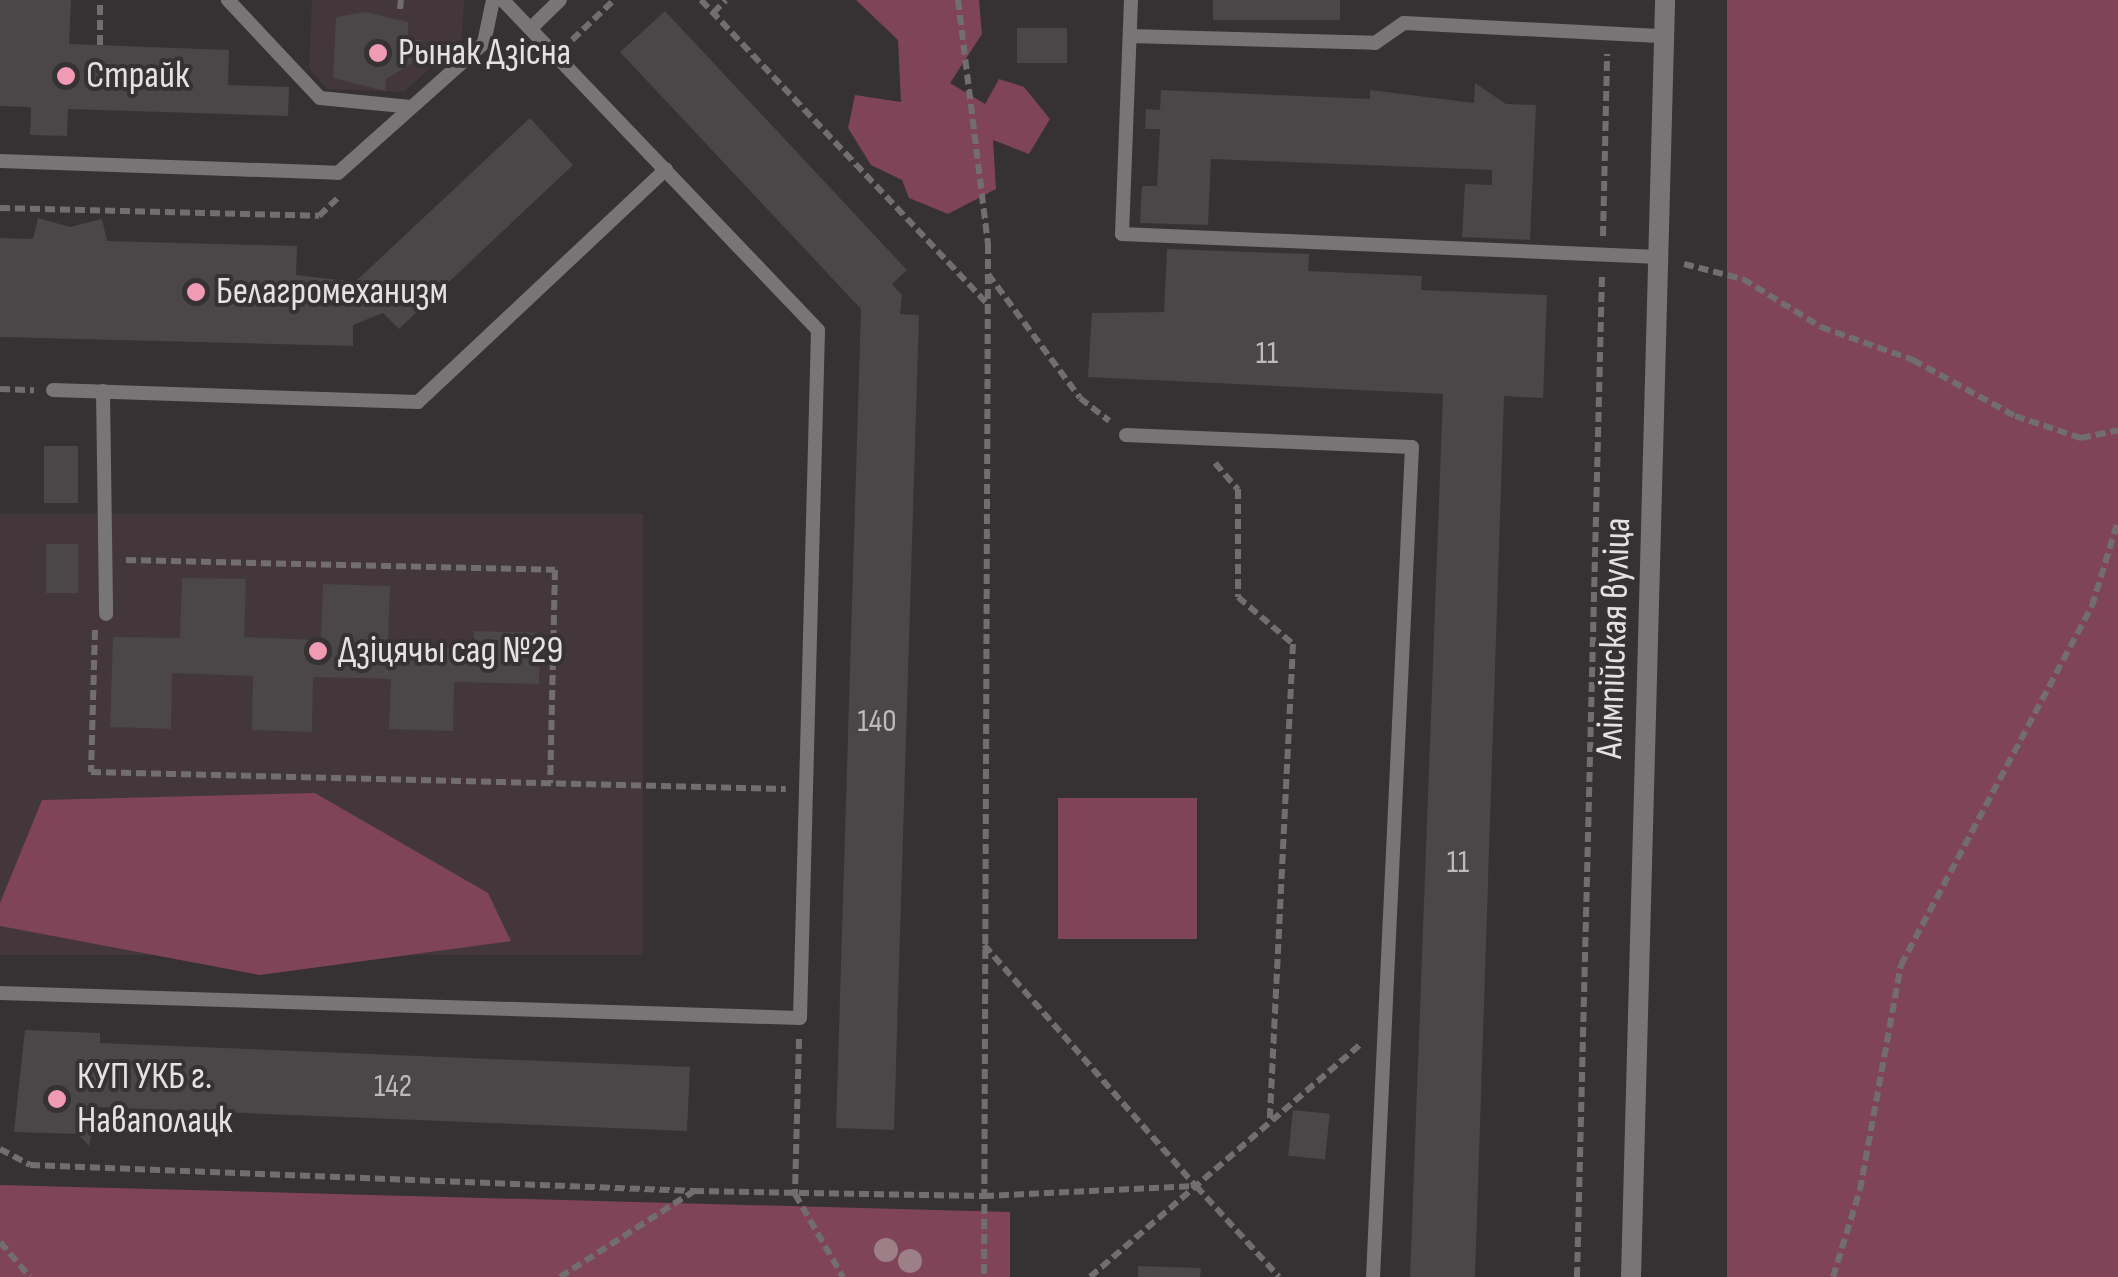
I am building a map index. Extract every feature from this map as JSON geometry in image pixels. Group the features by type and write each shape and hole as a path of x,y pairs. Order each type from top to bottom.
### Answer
{"street":[{"name":"Алімпійская вуліца","path":"1631,1277 1665,0"}],"lane":[{"path":"228,0 320,98 411,108"},
{"path":"0,161 338,174 484,43 493,0"},
{"path":"0,993 800,1018 818,330 503,0"},
{"path":"531,28 560,0"},
{"path":"1131,0 1122,234 1659,257"},
{"path":"1130,36 1375,43 1404,23 1664,36"},
{"path":"53,390 418,402 666,169"},
{"path":"103,392 106,614"},
{"path":"1126,435 1412,446 1389,1020 1373,1277"}],"path":[{"path":"100,0 100,46"},
{"path":"556,54 614,0"},
{"path":"701,0 987,304"},
{"path":"714,13 726,0"},
{"path":"958,0 988,273 984,1277"},
{"path":"1576,1277 1607,32"},
{"path":"1659,257 1743,279 1822,326 1913,360 2014,416 2080,438 2118,430"},
{"path":"988,273 1080,398 1126,435"},
{"path":"0,389 53,390"},
{"path":"1192,437 1238,488 1238,596 1293,644 1270,1122"},
{"path":"1833,1277 1860,1190 1901,965 2092,606 2118,522"},
{"path":"105,560 555,570 550,783"},
{"path":"106,614 95,614 91,772 807,789"},
{"path":"983,944 1279,1277"},
{"path":"800,1018 794,1194 843,1277"},
{"path":"1090,1277 1389,1020"},
{"path":"0,1149 30,1165 694,1191 984,1196 1196,1186"},
{"path":"560,1277 694,1191"},
{"path":"0,1242 30,1277"}],"shaded area":[{"name":"Рынак Дзісна","path":"312,0 464,0 462,38 404,92 327,89 309,68"},
{"path":"856,0 979,0 982,34 950,83 985,104 999,79 1024,87 1050,119 1029,154 993,140 996,189 948,214 909,198 902,180 871,165 848,128 855,95 901,102 898,40"},
{"path":"1727,0 2118,0 2118,1277 1727,1277"},
{"name":"Дзіцячы сад №29","path":"0,514 643,514 643,955 0,955"},
{"path":"315,793 488,893 511,941 260,975 0,926 0,903 42,800"},
{"path":"1058,798 1197,798 1197,939 1058,939"},
{"path":"0,1185 1010,1212 1010,1277 0,1277"}],"building":[{"name":"Страйк","path":"0,0 71,0 69,44 229,50 228,85 289,87 288,116 68,109 67,136 30,135 31,107 0,106"},
{"path":"1213,0 1340,0 1340,20 1213,20"},
{"path":"665,11 907,270 892,284 902,295 900,314 919,315 894,1130 836,1128 861,309 620,52"},
{"path":"365,12 408,22 408,40 421,40 420,58 386,79 385,91 333,78 336,17"},
{"path":"1017,28 1067,28 1067,63 1017,63"},
{"path":"1475,83 1506,104 1536,105 1530,240 1462,237 1465,184 1492,185 1492,170 1211,159 1208,225 1140,223 1142,186 1157,186 1160,129 1145,129 1146,109 1160,110 1161,90 1370,99 1370,90 1474,103"},
{"path":"530,118 573,165 399,329 383,313 353,325 353,346 0,337 0,238 33,239 38,218 70,227 102,219 107,241 297,246 296,275 355,282"},
{"path":"1167,249 1309,254 1308,271 1422,276 1421,290 1547,295 1543,398 1504,396 1475,1277 1410,1277 1443,394 1088,377 1092,313 1164,312"},
{"path":"44,446 78,446 78,503 44,503"},
{"path":"46,544 78,544 78,593 46,593"},
{"path":"182,578 246,579 244,637 321,640 323,584 390,586 388,641 474,651 474,631 540,633 539,684 454,682 453,731 389,729 391,679 313,677 312,732 252,730 253,676 172,673 171,729 110,727 113,637 180,638"},
{"path":"25,1030 100,1033 100,1043 690,1067 687,1131 97,1107 89,1146 78,1134 14,1132"},
{"path":"1293,1110 1330,1114 1325,1160 1288,1156"},
{"path":"1138,1266 1201,1268 1200,1277 1138,1277"}],"place":[{"name":"Рынак Дзісна","path":"378,53"},
{"name":"Страйк","path":"66,76"},
{"name":"Белагромеханизм","path":"196,292"},
{"name":"Дзіцячы сад №29","path":"318,651"},
{"name":"КУП УКБ г. Наваполацк","path":"57,1099"}]}
